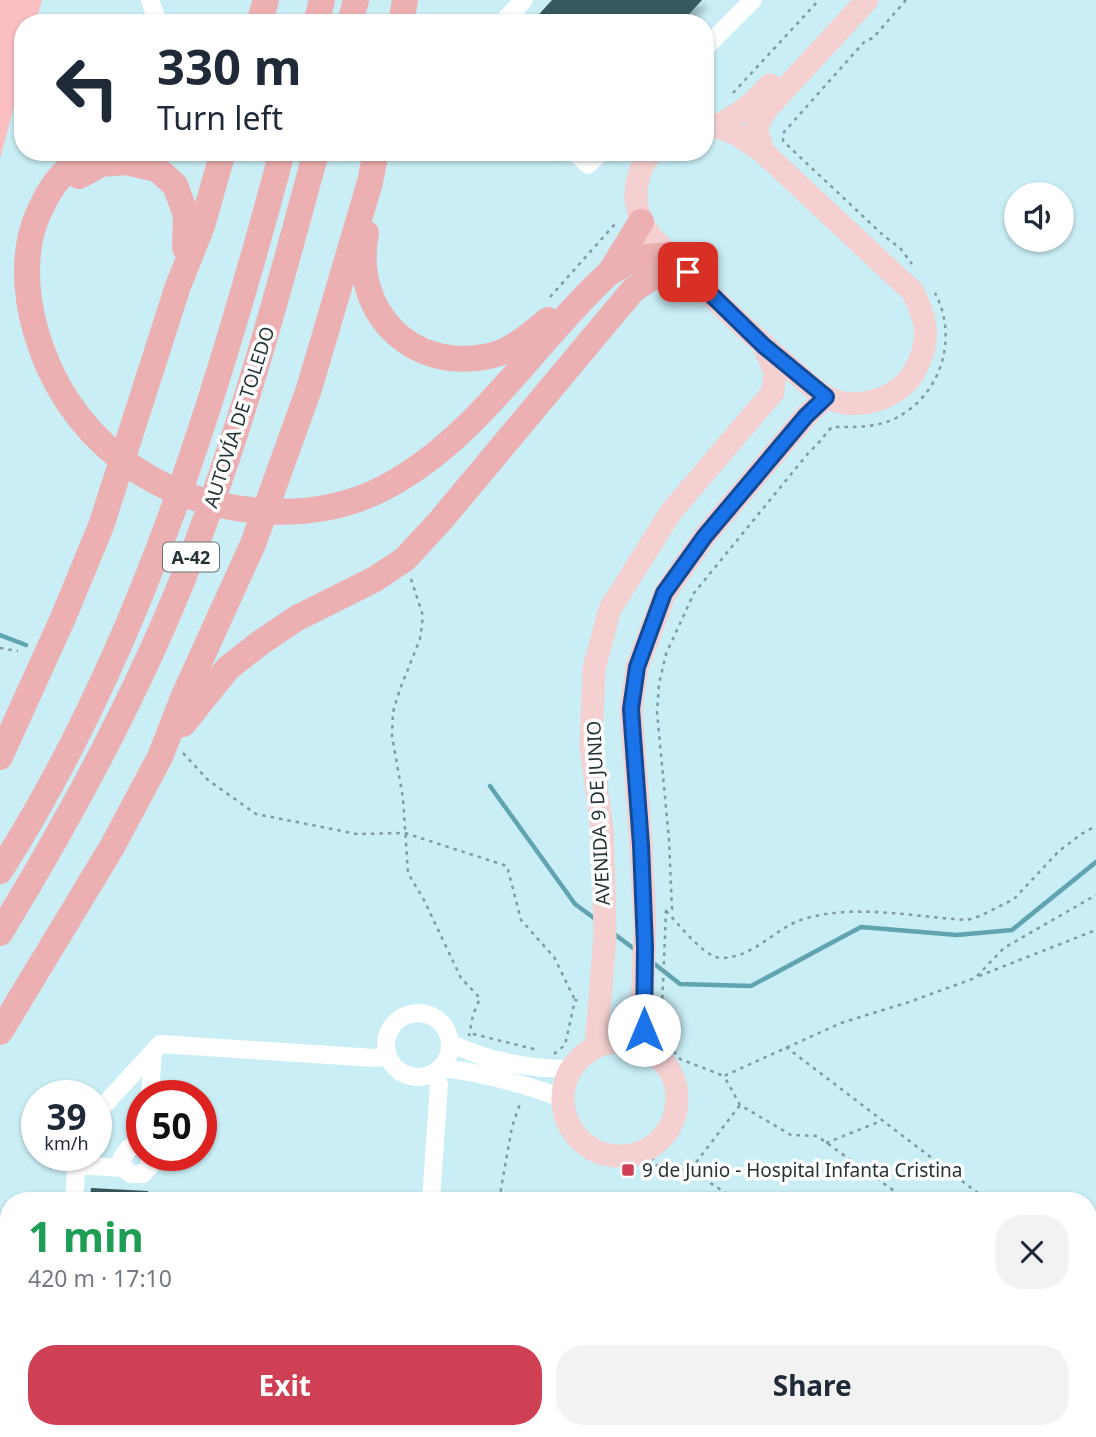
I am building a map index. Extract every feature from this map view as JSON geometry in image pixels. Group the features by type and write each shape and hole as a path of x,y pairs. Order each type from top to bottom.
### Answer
{"highway":[{"path":"80,161 62,172 44,202 30,240 28,292 41,350 61,392 74,411 113,453 134,470 157,484 187,496 239,508 282,512 331,507 382,488 439,451 481,412 606,276 630,220"},
{"path":"0,757 101,526 178,286 202,226 220,161"},
{"name":"AUTOVÍA DE TOLEDO","path":"0,871 17,845 81,725 142,590 200,433 235,322 280,161"},
{"name":"AUTOVÍA DE TOLEDO","path":"0,933 44,860 114,732 182,582 230,453 273,313 314,161"},
{"path":"169,752 183,698 258,531 309,389 374,161"},
{"path":"44,202 75,178 102,164 127,162 157,169 175,185 186,215 187,239 178,286"},
{"path":"370,183 370,210 363,249 366,281 376,311 395,335 426,354 456,359 490,356 523,341 586,290 635,258 679,264"},
{"path":"0,1032 169,752 201,701 228,668 297,618 375,579 405,559 441,520 633,290 657,274 679,264"},
{"path":"0,732 63,618"},
{"path":"0,1020 31,977"}],"main road":[{"path":"714,125 732,119 751,106 847,0"},
{"path":"763,152 756,128 765,111 867,0"},
{"path":"645,161 636,183 636,202 630,220 652,237 764,346 826,397 848,403 871,402 893,393 910,378 922,358 926,336 924,313 914,292 763,152 739,135 714,127"},
{"name":"AVENIDA 9 DE JUNIO","path":"596,1047 605,926 602,831 591,746 594,669 610,609 671,512 773,392 775,372 764,346"},
{"name":"AVENIDA 9 DE JUNIO","path":"645,1047 653,1007 652,959 631,709 637,667 664,593 705,536 806,416 826,397"},
{"path":"610,1042 626,1042 645,1047 660,1058 671,1072 677,1107 671,1124 661,1139 647,1150 624,1156 608,1155 593,1150 580,1141 570,1128 564,1114 562,1098 562,1062 596,1047 610,1042"}],"street":[{"path":"511,14 524,0"},
{"path":"714,39 753,0"},
{"path":"562,1062 540,1069 462,1042 436,1017 426,1013 406,1014 397,1019 386,1036 387,1056 393,1066 412,1077 459,1070 526,1085 562,1098"},
{"path":"422,1192 428,1087 432,1073 462,1042"},
{"path":"112,1097 160,1044 375,1058 387,1056"},
{"path":"151,1080 153,1052"},
{"path":"432,1073 439,1084 432,1192"},
{"path":"123,1168 122,1157 126,1152"},
{"path":"112,1166 126,1170"},
{"path":"75,1192 76,1171"},
{"path":"127,1171 131,1174 143,1174 146,1171"}],"path":[{"path":"729,98 818,0"},
{"path":"550,297 630,220"},
{"path":"405,559 422,616 420,639 393,712 392,736 403,798 408,873 424,900 461,978 480,998 462,1042 542,1051"},
{"path":"0,648 18,651"},
{"path":"169,752 256,814 357,835 405,832 507,866 521,920 554,957 575,1000 562,1062"},
{"path":"666,911 709,956 721,958 759,947 783,928 807,918 862,911 967,919 980,916 1014,899 1059,851 1096,825"},
{"path":"975,978 1004,948 1096,895"},
{"path":"724,1076 841,1023 975,978 1096,930"},
{"path":"652,959 664,983 653,1007 663,1040 680,1059 724,1076 740,1105 791,1135 817,1136 895,1192"},
{"path":"575,1000 600,1001"},
{"path":"786,1047 976,1192"},
{"path":"500,1192 512,1127 526,1085"},
{"path":"690,1170 740,1105"},
{"path":"826,1143 882,1120"},
{"path":"647,1150 658,1167 690,1170 724,1192"}],"shaded area":[{"path":"0,0 42,0 38,14 14,14 14,107 0,159"}],"building":[{"path":"552,0 702,0 689,14 539,14"},
{"path":"91,1188 148,1191 148,1192 91,1192"}],"waterway":[{"path":"0,635 26,645"},
{"path":"490,786 575,904 598,921"},
{"path":"652,962 680,984 751,986 861,927 957,935 1012,930 1096,862"},
{"path":"613,933 637,951"}],"place":[{"name":"9 de Junio - Hospital Infanta Cristina","path":"628,1170"}],"route":[{"path":"644,1030 642,1012 645,947 641,845 631,709 637,667 664,593 705,536 806,416 826,397 764,346 688,272"}]}
